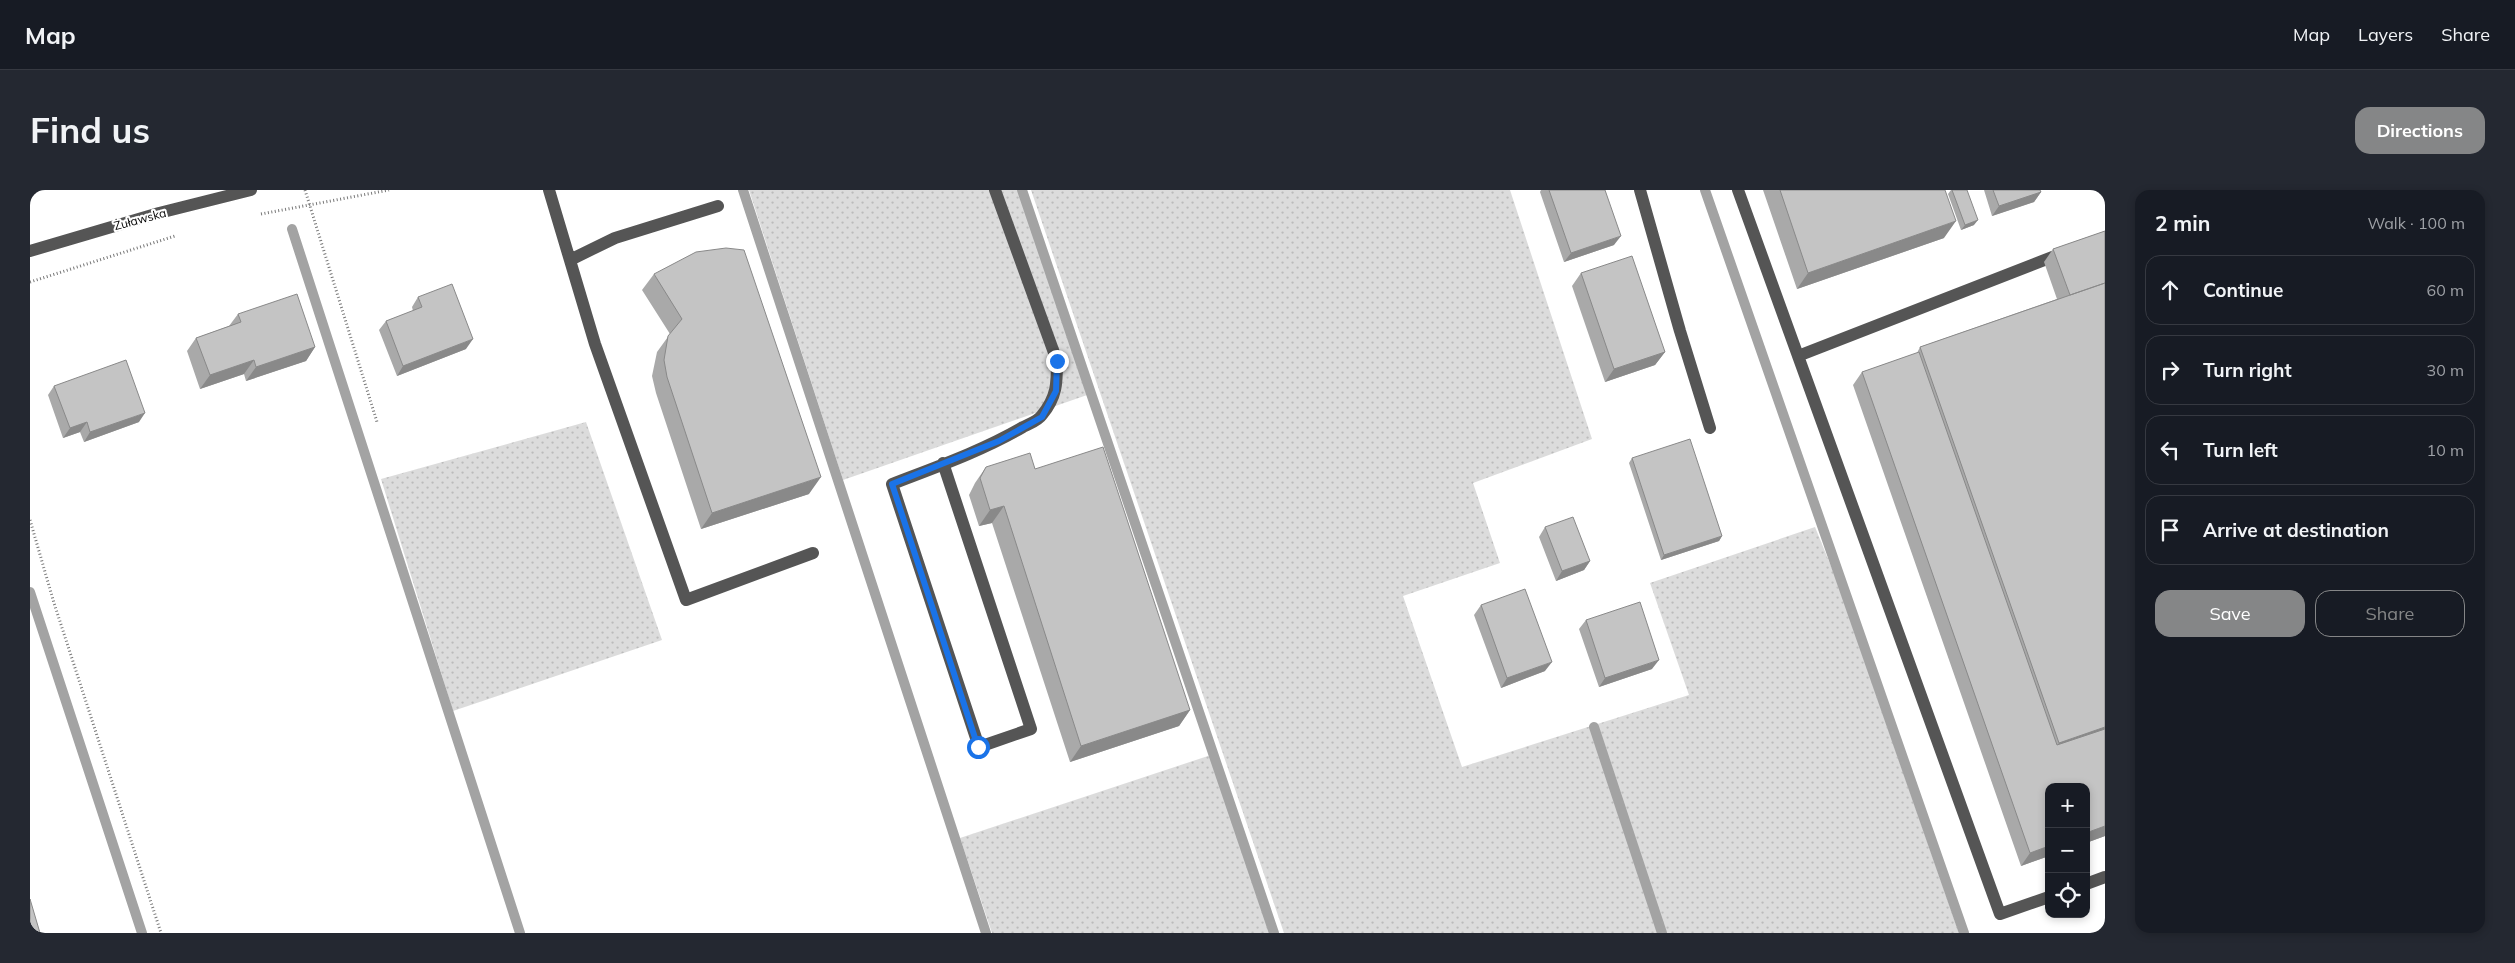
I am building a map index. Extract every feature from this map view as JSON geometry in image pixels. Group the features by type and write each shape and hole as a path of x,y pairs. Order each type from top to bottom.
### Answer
{"street":[{"name":"Żuławska","path":"30,251 159,213 251,190"},
{"path":"549,190 595,344 686,600 813,553"},
{"path":"943,463 1031,729 978,747 892,484 943,463 999,441 1042,417 1056,391 1057,361 995,190"},
{"path":"1640,190 1710,428"},
{"path":"1738,190 2000,914 2045,898"},
{"path":"570,260 615,238 718,206"},
{"path":"1798,356 2070,251"},
{"path":"2090,883 2105,878"}],"path":[{"path":"305,190 377,422"},
{"path":"252,215 389,190"},
{"path":"30,282 178,235"},
{"path":"30,520 54,603 162,933"}],"shaded area":[{"path":"749,190 1019,190 1090,394 843,480"},
{"path":"1031,190 1510,190 1592,439 1473,483 1500,563 1403,596 1462,767 1689,695 1650,583 1815,527 1835,576 1959,933 1284,933"},
{"path":"586,422 662,640 453,711 381,479"},
{"path":"1211,755 1271,933 992,933 960,838"}],"building":[{"path":"1549,190 1605,190 1621,236 1571,253"},
{"path":"1780,190 1945,190 1956,221 1808,273"},
{"path":"1952,190 1967,190 1978,220 1965,225"},
{"path":"1993,190 2040,190 2041,192 1999,206"},
{"path":"2105,231 2105,283 2070,295 2053,249"},
{"path":"726,248 744,250 821,477 712,513 667,377 664,360 668,336 682,319 654,274 696,252"},
{"path":"1632,256 1665,352 1614,369 1581,273"},
{"path":"2105,283 2105,727 2059,743 1920,347"},
{"path":"452,284 473,339 403,366 386,321 422,307 418,297"},
{"path":"297,294 315,347 256,367 254,360 210,375 196,338 241,322 238,314"},
{"path":"1919,352 2057,745 2105,729 2105,826 2090,832 2090,783 2045,783 2045,847 2030,853 1862,372"},
{"path":"126,360 145,413 90,432 87,422 70,428 54,386"},
{"path":"1690,439 1722,536 1664,555 1632,458"},
{"path":"1103,447 1190,710 1081,746 1004,506 990,510 980,478 986,467 1030,453 1035,469"},
{"path":"1573,517 1590,561 1562,571 1545,527"},
{"path":"1525,589 1552,662 1507,678 1481,605"},
{"path":"1640,602 1659,660 1605,678 1586,620"},
{"path":"30,899 40,933 30,933"}],"waterway":[{"path":"743,190 986,933"},
{"path":"1022,190 1274,933"},
{"path":"1705,190 1964,933"},
{"path":"292,229 520,933"},
{"path":"30,592 142,933"},
{"path":"1594,727 1662,933"}],"route":[{"path":"978,747 892,484 999,441 1042,417 1056,391 1057,361"}]}
